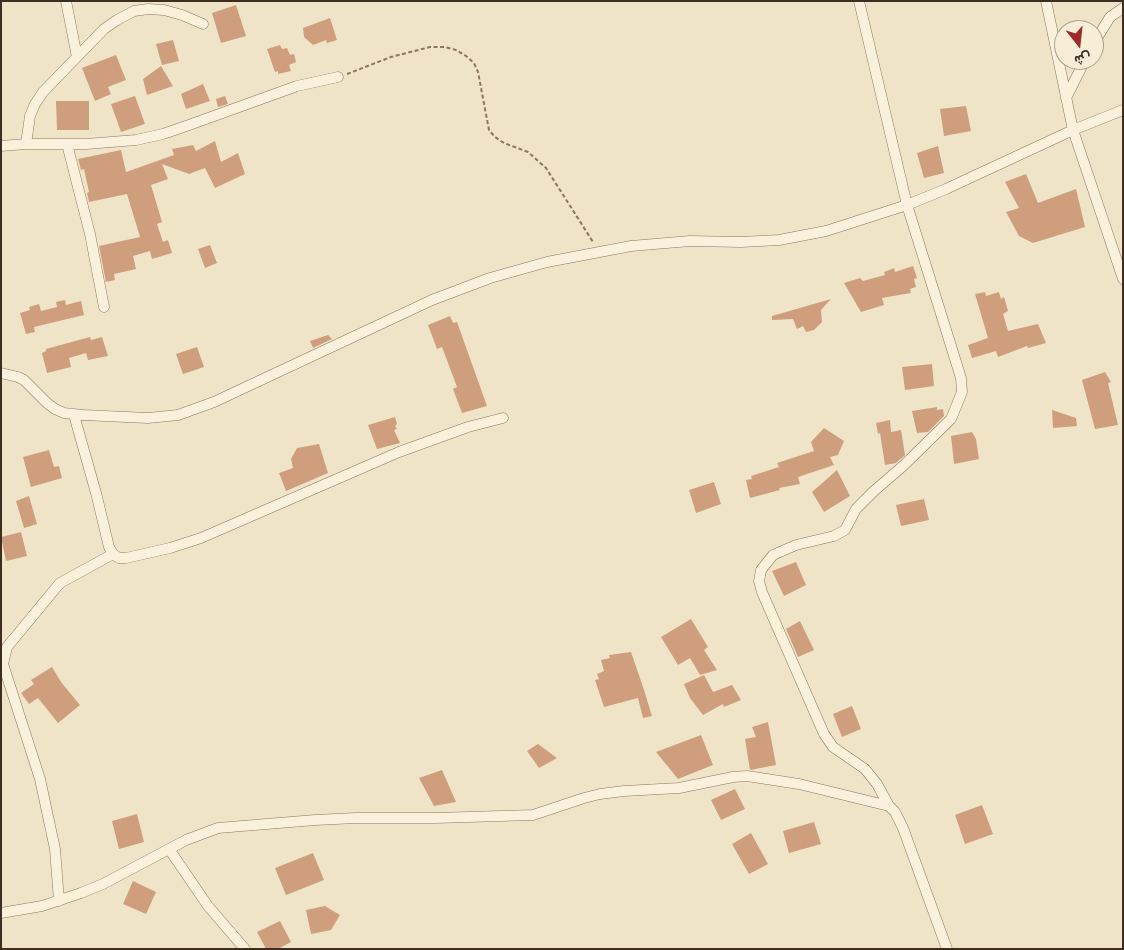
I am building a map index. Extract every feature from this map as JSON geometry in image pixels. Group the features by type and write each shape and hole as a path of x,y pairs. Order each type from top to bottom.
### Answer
{"street":[{"path":"66,1 77,57"},
{"path":"859,1 907,205 961,378 962,392 951,419 856,509 845,530 834,536 796,545 773,555 759,576 762,592 824,734 833,747 865,769 877,784 888,806 899,819 946,949"},
{"path":"1046,1 1073,130 1123,278"},
{"path":"1104,27 1110,17 1123,8"},
{"path":"26,144 27,126 35,104 43,92 104,29 117,20 134,11 148,9 164,10 203,24"},
{"path":"1066,98 1081,70"},
{"path":"1,146 136,140 163,134 297,86 338,77"},
{"path":"1,373 18,376 55,409 74,415 148,418 178,415 221,399 342,341 460,288 539,264 598,251 667,242 779,240 826,231 907,205 1073,130 1123,110"},
{"path":"67,144 88,226 104,308"},
{"path":"74,415 96,493 108,547 112,554 119,558 134,557 201,538 391,455 468,427 503,418"},
{"path":"59,901 55,849 40,779 3,664 7,647 60,583 112,554"},
{"path":"1,913 59,901 103,884 169,849 202,833 218,828 279,822 356,818 532,815 600,794 679,788 742,776 799,784 888,806"},
{"path":"169,849 208,906 245,949"}],"path":[{"path":"338,77 358,72 391,57 430,47 445,47 456,50 466,56 474,63 478,72 489,130 495,138 528,152 546,168 598,251"}],"building":[{"path":"236,5 246,36 221,43 212,13"},
{"path":"330,18 337,40 327,43 326,40 313,45 304,37 303,28"},
{"path":"173,40 179,61 162,65 156,44"},
{"path":"280,45 282,49 287,48 290,55 294,54 296,62 289,65 291,71 278,74 278,71 275,72 267,49"},
{"path":"116,55 126,80 108,87 111,94 95,101 82,68"},
{"path":"161,66 173,86 147,95 143,79"},
{"path":"203,84 210,101 186,109 181,94"},
{"path":"135,96 145,124 121,132 111,104"},
{"path":"225,96 228,104 218,107 216,99"},
{"path":"56,101 89,101 89,130 57,130"},
{"path":"966,106 971,131 944,136 940,109"},
{"path":"215,141 221,162 238,153 245,174 215,188 205,168 189,174 162,164 168,179 151,185 162,222 157,224 163,242 168,240 172,253 152,259 150,251 133,256 136,269 114,274 115,280 106,282 99,246 140,237 127,194 89,202 84,169 81,170 78,159 121,150 126,172 174,155 172,149 193,145 196,151"},
{"path":"938,146 944,173 924,178 917,153"},
{"path":"1026,174 1038,203 1076,189 1085,227 1033,243 1019,236 1006,212 1019,208 1005,182"},
{"path":"210,245 217,263 205,268 198,249"},
{"path":"913,266 917,278 914,279 916,287 910,289 911,293 882,298 884,305 861,312 844,283 860,278 863,281 885,275 884,272 894,268 895,272"},
{"path":"985,292 986,296 999,292 1001,299 1004,297 1008,311 1003,314 1008,331 1038,324 1046,343 1028,348 1027,346 998,357 996,351 972,358 968,345 988,338 975,294"},
{"path":"831,299 821,310 822,322 814,330 806,332 803,326 797,329 793,319 772,320 772,316"},
{"path":"65,300 66,305 81,301 84,315 34,327 35,332 26,334 20,313 30,310 29,307 39,304 41,311 57,307 56,302"},
{"path":"450,316 453,323 457,322 487,406 462,413 453,389 457,387 442,347 437,349 428,325"},
{"path":"328,335 332,339 313,348 310,341"},
{"path":"90,337 91,340 102,337 108,356 88,360 86,353 69,358 71,367 47,373 42,353 46,349"},
{"path":"197,347 204,367 183,374 176,354"},
{"path":"932,364 934,386 905,390 902,367"},
{"path":"1105,372 1111,382 1108,383 1118,425 1095,429 1082,380"},
{"path":"937,407 937,410 943,409 944,416 928,432 917,433 912,411"},
{"path":"1052,410 1076,418 1077,426 1053,428"},
{"path":"395,417 397,429 394,430 400,443 377,449 368,425"},
{"path":"890,420 891,432 901,430 905,455 896,463 885,465 880,433 878,434 876,423"},
{"path":"824,428 844,441 838,455 830,457 834,465 798,477 800,484 779,488 780,490 750,498 746,480 752,479 751,476 779,467 777,463 814,451 811,442"},
{"path":"972,432 976,439 979,459 954,464 951,436"},
{"path":"319,444 328,473 286,491 279,473 293,468 291,459 297,448"},
{"path":"49,450 54,467 59,466 62,478 31,487 23,457"},
{"path":"837,470 850,496 824,512 812,492"},
{"path":"714,482 721,504 696,513 689,490"},
{"path":"29,496 37,524 24,528 16,501"},
{"path":"924,499 929,520 901,526 896,505"},
{"path":"21,532 27,556 6,561 1,537"},
{"path":"796,562 806,585 784,596 772,571"},
{"path":"691,619 708,647 704,650 717,670 700,675 690,658 678,665 661,637"},
{"path":"800,621 814,650 798,657 786,629"},
{"path":"631,652 652,716 643,718 638,698 604,707 595,680 599,679 597,674 604,671 601,660 610,658 609,655"},
{"path":"52,667 61,682 80,705 58,723 38,698 29,704 21,693 34,684 31,680"},
{"path":"704,675 713,692 732,685 741,700 724,707 723,704 703,715 690,698 684,684"},
{"path":"852,706 861,729 842,737 833,714"},
{"path":"768,722 776,765 750,770 745,739 756,737 752,727"},
{"path":"701,735 713,765 678,779 656,752"},
{"path":"538,744 557,758 539,768 527,751"},
{"path":"442,770 456,802 434,806 419,778"},
{"path":"735,789 745,809 721,820 711,800"},
{"path":"982,805 993,834 965,844 955,815"},
{"path":"137,814 144,842 119,849 112,821"},
{"path":"814,822 821,844 789,853 783,831"},
{"path":"751,833 768,864 749,874 732,844"},
{"path":"313,853 324,880 286,895 275,868"},
{"path":"133,881 156,892 146,914 123,904"},
{"path":"325,906 340,915 331,930 311,934 306,910"},
{"path":"280,921 291,942 278,949 266,949 257,932"}]}
